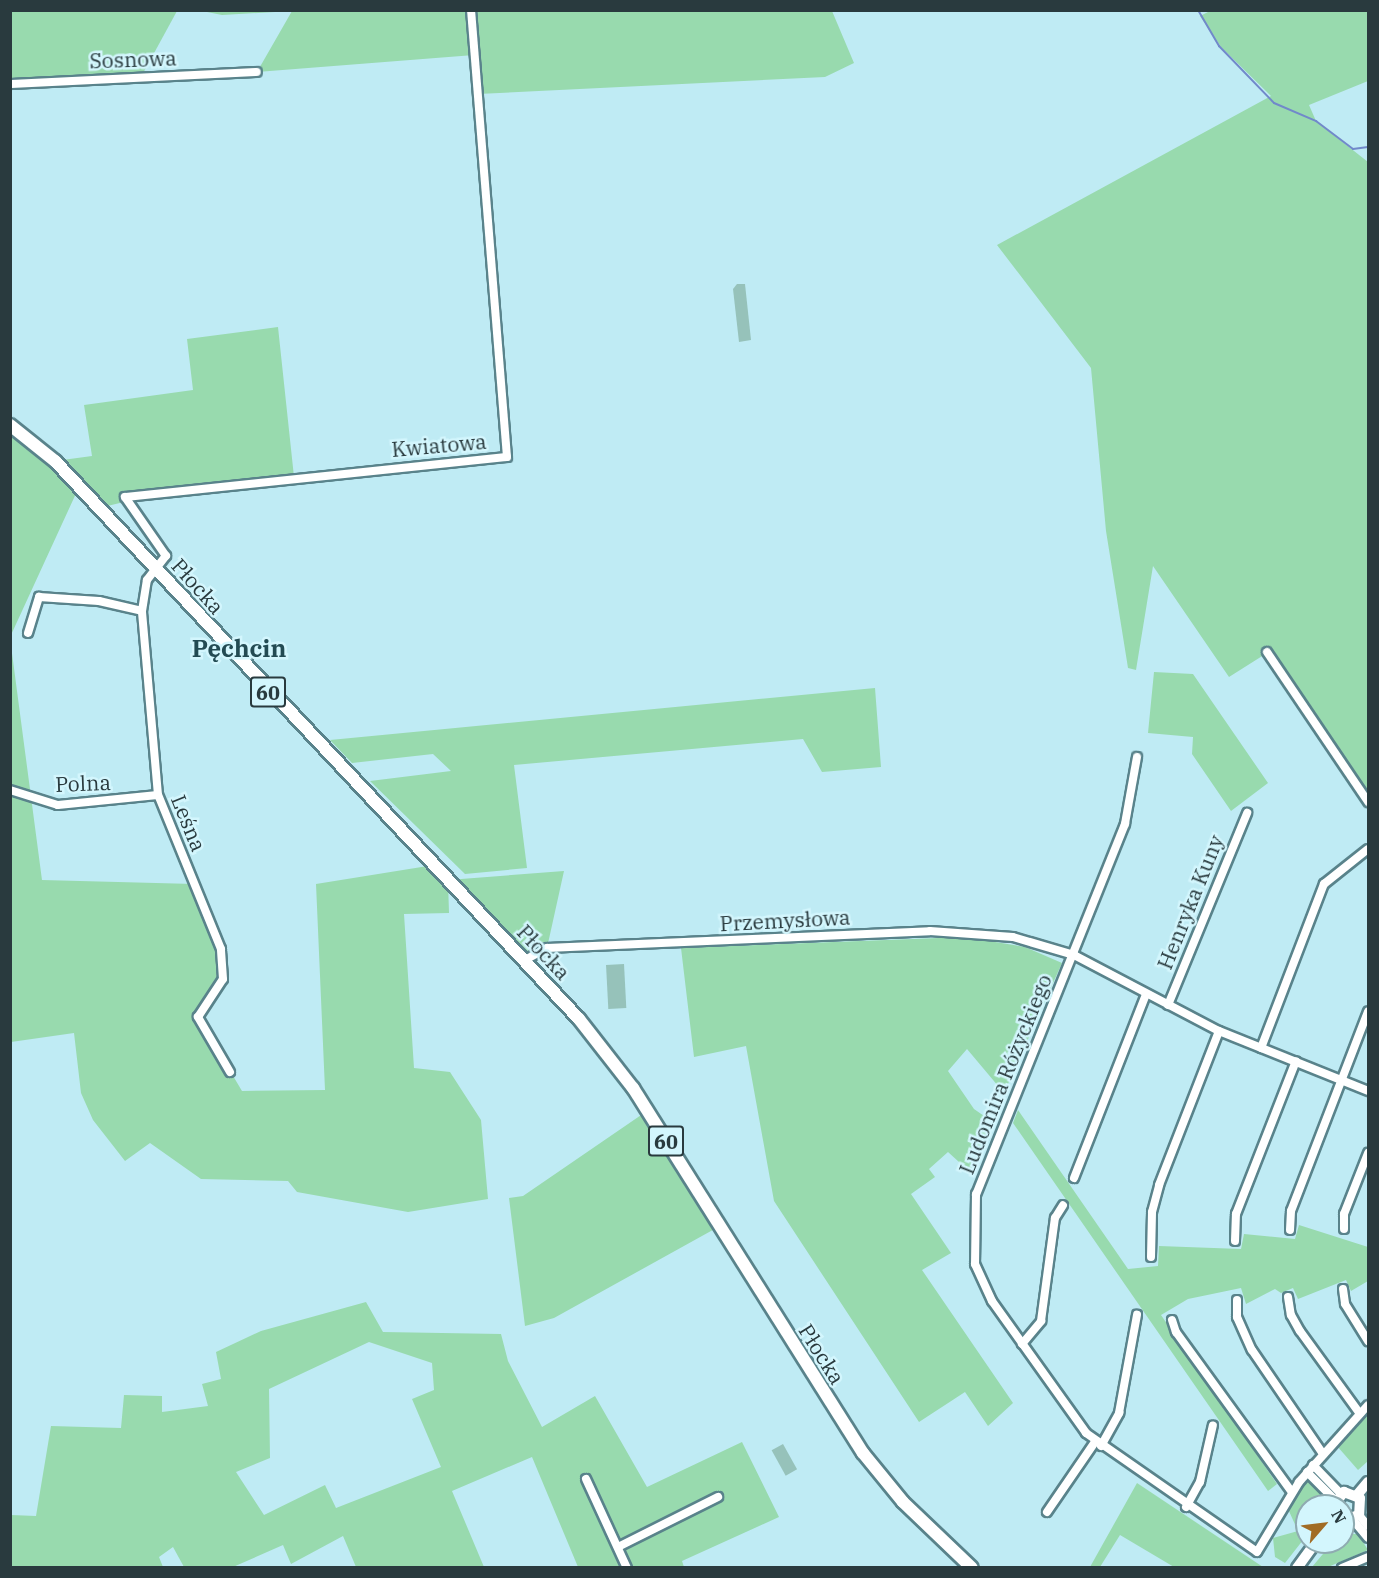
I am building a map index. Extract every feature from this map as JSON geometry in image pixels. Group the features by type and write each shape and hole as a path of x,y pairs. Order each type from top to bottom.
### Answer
{"main road":[{"name":"Płocka","path":"10,425 55,461 525,960 633,1088 864,1455 903,1502 972,1568"},
{"path":"1355,1513 1362,1502 1357,1494 1368,1482"},
{"path":"1297,1568 1307,1554"}],"street":[{"name":"Kwiatowa","path":"156,569 166,556 124,502 130,495 507,457 471,10"},
{"name":"Sosnowa","path":"10,84 257,72"},
{"name":"Leśna","path":"156,569 147,580 142,611 158,795 221,949 224,979 198,1017 231,1072"},
{"path":"28,633 39,597 99,601 142,611"},
{"path":"1267,652 1368,802"},
{"name":"Ludomira Różyckiego","path":"1137,758 1125,824 1074,955 986,1163 974,1210 975,1264 992,1301 1098,1444 1186,1507 1257,1552 1292,1492"},
{"name":"Polna","path":"10,790 58,805 158,795"},
{"name":"Henryka Kuny","path":"1168,1005 1247,813"},
{"path":"1261,1048 1324,884 1368,849"},
{"name":"Przemysłowa","path":"525,960 547,948 965,931 1048,944 1074,955 1219,1031 1368,1090"},
{"path":"1074,1178 1146,994"},
{"path":"1290,1230 1291,1211 1368,1011"},
{"path":"1150,1257 1152,1212 1159,1185 1219,1031"},
{"path":"1235,1241 1236,1215 1296,1061"},
{"path":"1344,1229 1344,1214 1368,1153"},
{"path":"1022,1344 1041,1321 1056,1218 1062,1205"},
{"path":"1343,1289 1345,1304 1368,1341"},
{"path":"1288,1297 1291,1315 1300,1330 1360,1414"},
{"path":"1237,1300 1237,1317 1248,1342 1323,1454"},
{"path":"1047,1512 1119,1413 1137,1315"},
{"path":"1172,1320 1176,1332 1292,1492 1313,1465 1368,1405"},
{"path":"1186,1507 1198,1488 1213,1425"},
{"path":"1313,1465 1332,1494"},
{"path":"1307,1472 1330,1494"},
{"path":"586,1479 627,1568"},
{"path":"618,1547 718,1497"},
{"path":"1355,1522 1368,1538"},
{"path":"1342,1568 1368,1557"}],"green space":[{"path":"1212,10 1368,11 1368,81 1309,105 1316,121 1368,162 1368,802 1267,653 1229,677 1153,566 1136,670 1128,668 1106,531 1091,368 997,245 1271,96 1221,47 1200,16"},
{"path":"11,11 177,11 141,77 11,84"},
{"path":"202,11 292,11 222,15"},
{"path":"292,11 832,11 854,63 825,77 478,94 474,55 257,72"},
{"path":"278,327 294,477 130,495 124,502 99,508 79,487 11,635 11,425 55,461 92,456 84,405 193,390 187,339"},
{"path":"10,638 42,880 194,884 221,949 223,979 198,1017 242,1091 325,1090 316,884 434,865 448,880 564,871 547,948 525,960 448,881 449,913 404,914 414,1068 450,1072 481,1120 488,1199 408,1212 297,1192 288,1181 201,1179 150,1143 125,1161 93,1120 81,1093 74,1033 11,1042"},
{"path":"1154,672 1193,674 1268,783 1231,811 1192,754 1193,737 1148,733"},
{"path":"875,688 881,767 822,772 803,739 514,765 527,868 465,874 370,781 451,771 433,754 352,763 330,740"},
{"path":"965,937 1025,947 1062,963 1004,1093 967,1049 948,1071 974,1109 987,1118 994,1115 970,1172 948,1152 929,1169 935,1177 911,1194 951,1253 922,1270 1013,1403 988,1426 965,1392 919,1422 774,1201 746,1046 694,1057 681,948"},
{"path":"1018,1110 1128,1269 1158,1266 1159,1246 1241,1249 1244,1234 1295,1239 1299,1225 1368,1247 1368,1281 1351,1291 1346,1280 1298,1299 1293,1288 1281,1293 1275,1289 1246,1304 1241,1288 1188,1299 1161,1315 1277,1484 1268,1491 1013,1123"},
{"path":"647,1111 720,1226 554,1318 525,1326 509,1198 523,1196"},
{"path":"366,1302 383,1332 501,1334 508,1361 542,1427 595,1396 647,1487 742,1442 779,1517 682,1561 684,1567 578,1567 532,1457 452,1491 484,1567 356,1567 343,1536 291,1564 283,1545 233,1567 184,1567 173,1547 159,1557 163,1567 11,1568 11,1515 36,1516 51,1426 121,1428 124,1395 162,1396 162,1412 208,1406 202,1384 221,1379 216,1352 261,1331","holes":["369,1342 432,1363 434,1390 412,1399 441,1467 336,1508 325,1485 264,1515 236,1472 270,1458 269,1389"]},
{"path":"1368,1411 1368,1461 1358,1470 1337,1446"},
{"path":"1310,1481 1320,1488 1320,1494 1296,1494 1302,1484"},
{"path":"1137,1483 1263,1567 1174,1567 1120,1535 1100,1567 1090,1567"},
{"path":"1295,1496 1295,1524 1288,1509"},
{"path":"1295,1532 1295,1550 1285,1563 1275,1557 1273,1538"},
{"path":"1355,1534 1358,1534 1368,1550 1328,1567 1312,1567 1323,1554 1355,1554"}],"building":[{"path":"737,284 745,284 751,340 739,342 733,289"},
{"path":"624,964 626,1008 608,1009 606,965"},
{"path":"783,1444 797,1469 786,1476 772,1450"}],"waterway":[{"path":"1198,10 1219,46 1274,103 1316,121 1353,149 1368,147"}],"district":[{"name":"Pęchcin","path":"239,649"}]}
